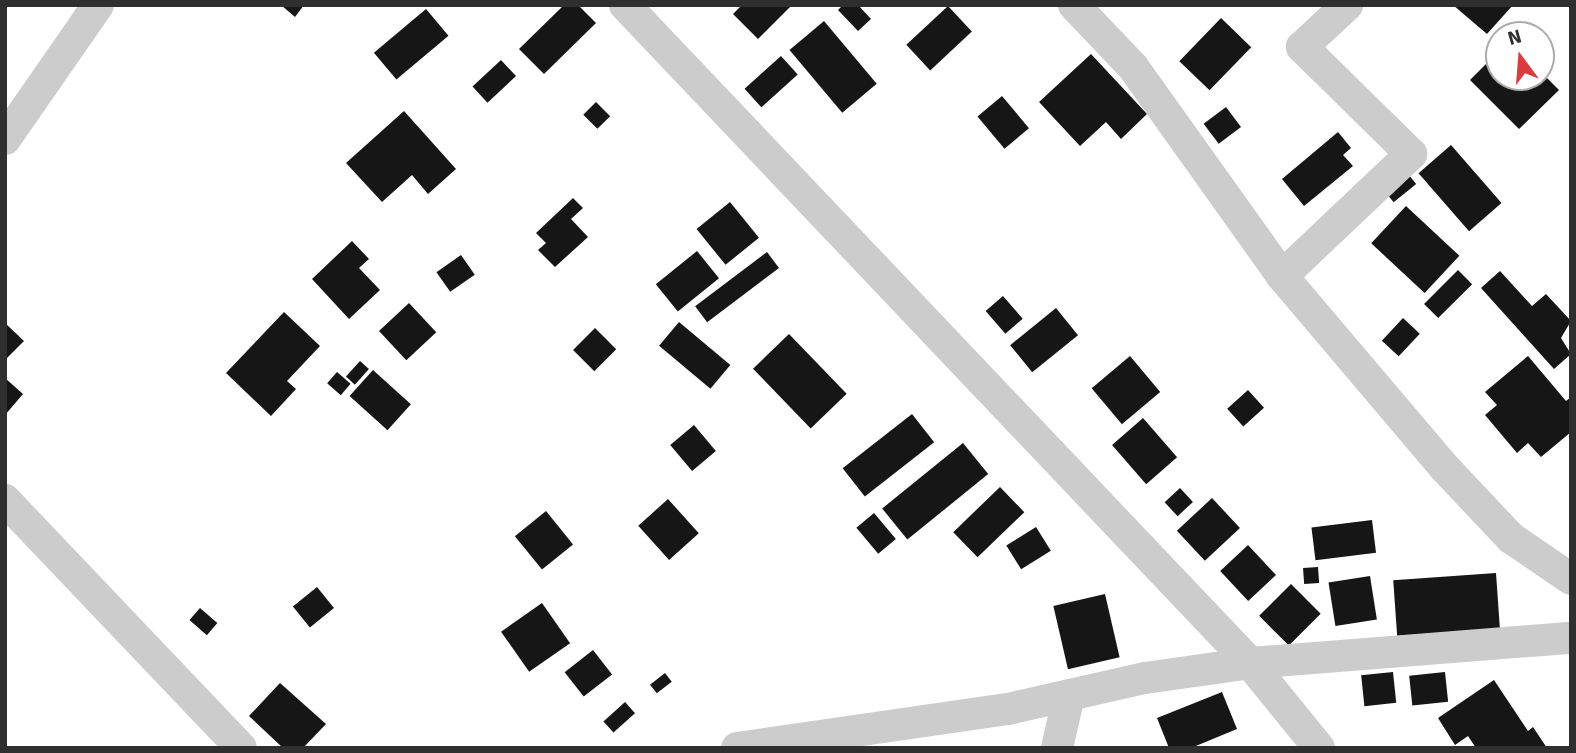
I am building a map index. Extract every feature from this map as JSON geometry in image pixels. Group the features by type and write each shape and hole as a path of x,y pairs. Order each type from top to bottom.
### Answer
{"street":[{"path":"5,139 98,5"},
{"path":"625,5 1250,663 1319,748"},
{"path":"1074,5 1133,67 1282,276 1511,538 1571,579"},
{"path":"1282,276 1410,155 1302,47 1347,5"},
{"path":"5,500 241,748"},
{"path":"737,748 1250,663 1571,638"},
{"path":"1057,748 1069,695"}],"building":[{"path":"281,5 304,5 295,17"},
{"path":"564,5 578,5 596,23 544,74 519,49"},
{"path":"742,5 792,5 758,39 733,14"},
{"path":"843,5 858,5 871,19 858,31 838,10"},
{"path":"1453,5 1513,5 1499,21 1485,21 1485,32"},
{"path":"948,6 972,32 930,70 906,45"},
{"path":"426,9 448,36 396,80 374,53"},
{"path":"1221,18 1251,47 1210,90 1179,61"},
{"path":"824,21 877,84 842,113 790,50"},
{"path":"1091,54 1147,114 1121,139 1106,122 1080,146 1039,102"},
{"path":"781,56 798,75 761,107 745,89"},
{"path":"501,60 516,76 487,103 472,87"},
{"path":"1485,65 1485,91 1555,91 1555,86 1559,90 1519,129 1470,80"},
{"path":"1002,96 1029,128 1004,149 977,117"},
{"path":"596,102 610,116 597,129 583,115"},
{"path":"1226,107 1241,127 1219,144 1204,124"},
{"path":"404,111 456,169 428,194 412,175 382,202 346,163"},
{"path":"1338,132 1351,148 1343,155 1353,166 1304,206 1282,179"},
{"path":"1451,145 1502,203 1469,231 1419,173"},
{"path":"1408,174 1416,184 1394,202 1385,192"},
{"path":"573,198 583,208 571,219 588,237 555,267 538,250 546,243 536,233"},
{"path":"730,202 759,238 726,265 697,229"},
{"path":"1406,206 1459,256 1425,293 1371,243"},
{"path":"352,241 369,259 359,268 380,290 349,319 312,279"},
{"path":"697,251 719,278 678,312 656,284"},
{"path":"767,252 779,268 707,322 695,306"},
{"path":"461,255 475,275 450,292 436,272"},
{"path":"1458,270 1472,284 1438,318 1424,304"},
{"path":"1500,271 1532,306 1546,294 1571,321 1561,338 1571,354 1554,369 1481,288"},
{"path":"1003,296 1023,319 1005,334 986,311"},
{"path":"409,303 436,332 406,360 379,331"},
{"path":"1056,308 1078,335 1032,372 1010,345"},
{"path":"284,312 320,346 287,381 296,389 271,416 226,373"},
{"path":"1403,318 1420,334 1399,356 1382,341"},
{"path":"679,322 730,365 710,389 659,346"},
{"path":"5,323 24,341 5,360"},
{"path":"595,328 616,349 594,371 573,350"},
{"path":"789,334 847,394 811,428 753,369"},
{"path":"1130,356 1160,392 1122,424 1092,388"},
{"path":"1528,356 1566,401 1571,397 1571,432 1541,457 1528,443 1517,453 1485,415 1497,405 1485,392"},
{"path":"360,361 369,369 355,385 346,377"},
{"path":"373,370 411,404 387,430 350,396"},
{"path":"337,372 351,384 341,395 327,383"},
{"path":"5,378 23,394 5,415"},
{"path":"1248,390 1264,408 1243,427 1227,409"},
{"path":"912,414 934,442 865,497 843,468"},
{"path":"1143,418 1177,457 1146,484 1112,445"},
{"path":"694,425 716,451 692,471 670,445"},
{"path":"963,443 988,474 907,540 882,508"},
{"path":"1000,487 1024,512 978,557 953,532"},
{"path":"1180,488 1193,502 1178,516 1165,502"},
{"path":"1212,498 1240,528 1205,561 1177,531"},
{"path":"668,499 699,533 669,560 638,526"},
{"path":"546,511 573,544 542,570 515,536"},
{"path":"874,513 896,539 878,554 856,528"},
{"path":"1372,520 1376,553 1315,560 1311,527"},
{"path":"1036,527 1051,551 1021,569 1006,546"},
{"path":"1248,545 1276,575 1248,601 1220,571"},
{"path":"1318,567 1319,583 1304,584 1303,568"},
{"path":"1496,573 1500,629 1397,636 1393,580"},
{"path":"1370,576 1377,619 1335,626 1329,583"},
{"path":"1291,584 1321,614 1289,646 1259,616"},
{"path":"317,587 334,608 310,627 293,607"},
{"path":"1105,594 1120,657 1068,669 1053,606"},
{"path":"542,603 570,643 529,672 501,632"},
{"path":"200,608 217,623 207,635 190,620"},
{"path":"593,650 612,674 584,697 565,672"},
{"path":"1393,672 1396,703 1364,706 1361,675"},
{"path":"1445,672 1448,702 1412,706 1409,676"},
{"path":"665,673 672,682 657,693 650,685"},
{"path":"1494,680 1528,731 1533,727 1547,748 1476,748 1468,736 1455,745 1438,718"},
{"path":"280,683 326,724 303,748 283,748 249,716"},
{"path":"1222,692 1237,729 1191,748 1169,748 1157,718"},
{"path":"625,702 635,713 613,733 603,721"}]}
